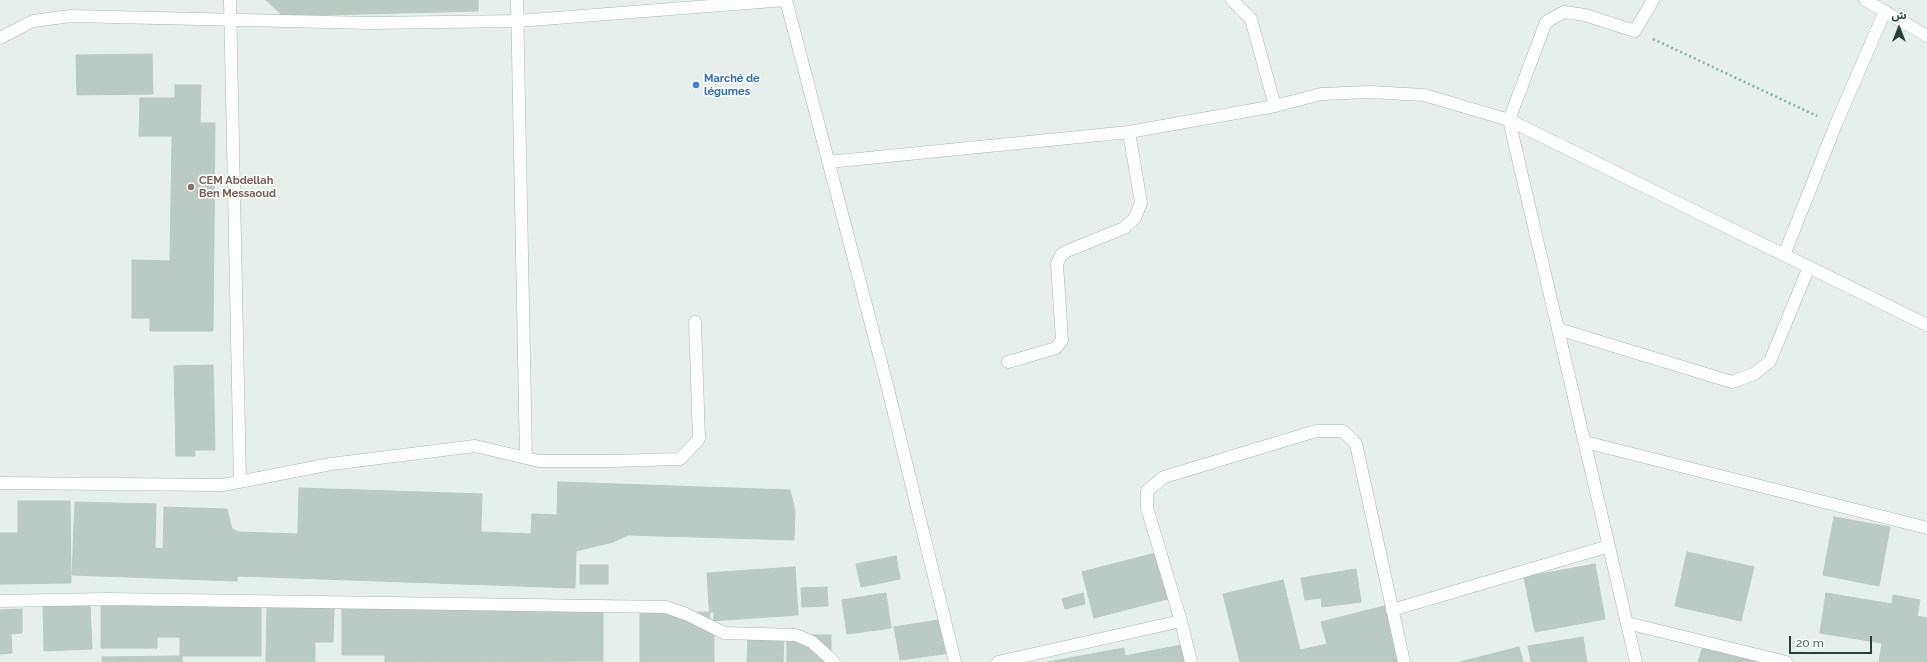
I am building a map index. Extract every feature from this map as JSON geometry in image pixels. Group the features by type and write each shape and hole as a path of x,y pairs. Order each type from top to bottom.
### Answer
{"street":[{"path":"230,0 240,481"},
{"path":"517,0 526,458"},
{"path":"0,38 33,21 71,16 370,23 518,21 786,0 886,381 955,662"},
{"path":"1232,0 1251,18 1275,106"},
{"path":"1636,662 1509,120 1546,22 1564,12 1585,15 1635,30 1653,0"},
{"path":"1865,0 1927,36"},
{"path":"1784,255 1836,124 1885,11"},
{"path":"828,162 1130,132 1275,106 1321,94 1370,92 1424,95 1509,120 1927,324"},
{"path":"1008,362 1056,348 1062,340 1057,264 1061,255 1067,251 1124,228 1136,218 1141,203 1130,132"},
{"path":"1558,329 1732,382 1754,374 1770,361 1809,267"},
{"path":"0,483 223,485 331,464 475,446 539,461 610,462 680,459 699,439 695,322"},
{"path":"1191,662 1181,621 1147,508 1147,491 1164,477 1316,432 1343,432 1356,444 1404,662"},
{"path":"1584,442 1927,528"},
{"path":"1392,610 1609,546"},
{"path":"0,601 106,598 666,607 686,614 724,633 796,635 812,642 834,662"},
{"path":"998,662 1181,621"},
{"path":"1627,623 1786,662"}],"path":[{"path":"1635,30 1836,124"}],"building":[{"path":"266,0 478,0 478,11 283,16"},
{"path":"152,54 153,94 77,95 76,55"},
{"path":"175,85 201,85 200,123 215,123 213,331 150,331 150,318 132,318 132,260 170,261 172,136 139,136 140,98 175,98"},
{"path":"213,365 215,450 195,450 195,456 176,456 174,366"},
{"path":"558,482 790,490 795,511 794,540 628,535 613,542 576,551 575,588 237,576 237,581 72,575 75,502 156,504 155,548 163,549 164,507 227,509 232,529 239,532 298,534 299,488 482,494 481,532 531,534 532,514 557,515"},
{"path":"18,501 70,501 71,583 0,584 0,533 18,533"},
{"path":"1834,517 1890,527 1879,586 1823,575"},
{"path":"1159,552 1171,598 1094,618 1082,572"},
{"path":"1687,552 1754,567 1741,621 1675,606"},
{"path":"896,556 900,579 861,587 856,564"},
{"path":"1595,564 1605,619 1535,632 1524,577"},
{"path":"580,565 608,565 608,584 580,584"},
{"path":"795,567 798,615 710,621 707,573"},
{"path":"1356,569 1361,602 1322,607 1321,598 1305,600 1301,578"},
{"path":"1283,580 1300,650 1327,644 1321,622 1388,605 1402,662 1240,662 1223,594"},
{"path":"827,587 828,606 802,607 801,588"},
{"path":"886,593 891,628 847,634 842,600"},
{"path":"1083,593 1085,604 1065,609 1062,599"},
{"path":"1826,593 1892,604 1893,595 1920,600 1917,616 1927,618 1927,662 1879,662 1882,643 1820,633"},
{"path":"90,605 92,649 44,651 43,607"},
{"path":"101,605 261,605 261,656 180,656 180,637 157,637 157,648 101,648"},
{"path":"267,607 334,608 333,642 315,642 315,662 266,662"},
{"path":"22,609 22,633 11,634 12,653 0,654 0,610"},
{"path":"342,609 603,610 603,661 385,662 385,655 342,655"},
{"path":"714,612 714,662 640,662 640,613"},
{"path":"945,619 950,653 900,660 894,627"},
{"path":"748,635 784,635 783,662 747,662"},
{"path":"787,635 831,635 831,662 787,662"},
{"path":"1583,637 1587,662 1531,662 1528,646"},
{"path":"1181,645 1185,662 1048,662 1124,648 1125,656"},
{"path":"1703,646 1765,662 1698,662"},
{"path":"1519,647 1523,662 1460,662"},
{"path":"182,656 182,662 102,662 102,657"}],"place":[{"name":"Marché de légumes","path":"696,85"},
{"name":"CEM Abdellah Ben Messaoud","path":"191,187"}]}
